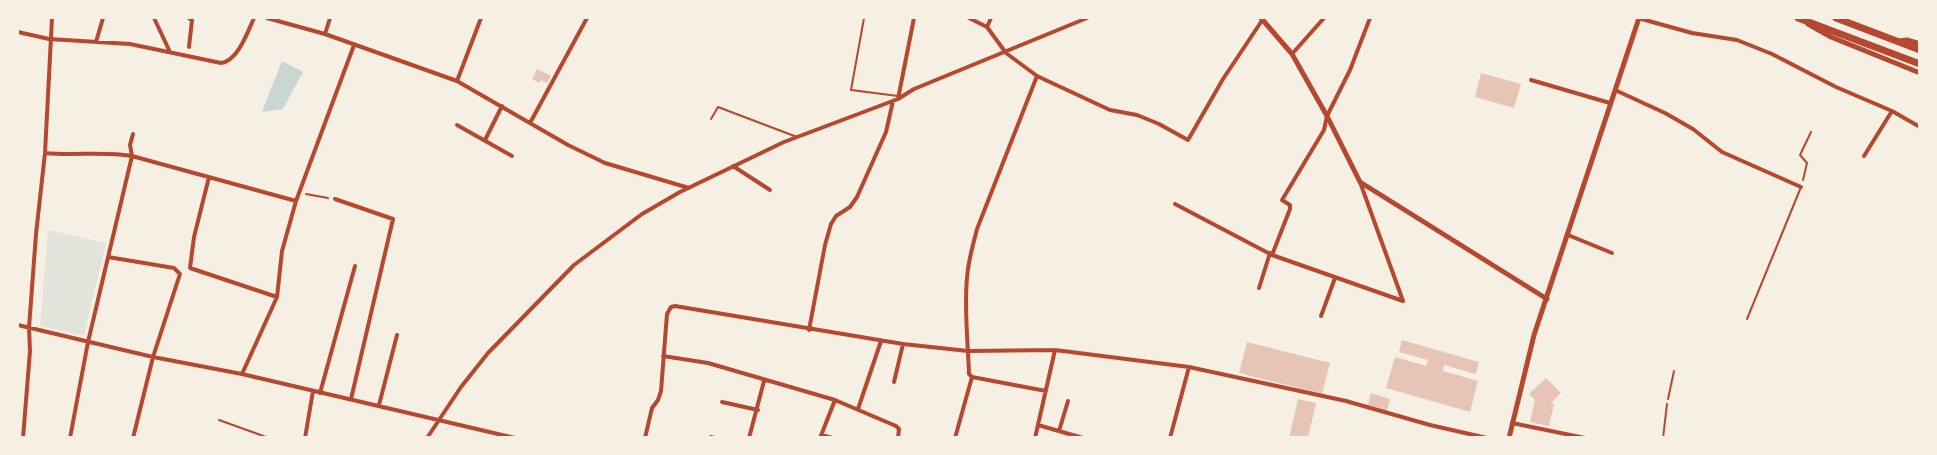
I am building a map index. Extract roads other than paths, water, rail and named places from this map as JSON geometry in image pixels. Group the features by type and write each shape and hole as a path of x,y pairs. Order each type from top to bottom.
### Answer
{"highway":[{"path":"1798,18 1920,64"},
{"path":"1836,18 1920,50"},
{"path":"1876,46 1881,35"}],"street":[{"path":"23,438 30,352 29,328 36,234 45,153 52,18"},
{"path":"96,42 102,18"},
{"path":"154,18 170,52"},
{"path":"189,18 193,26 189,47"},
{"path":"18,32 50,39 130,44 187,55 216,63 227,62 236,53 254,18"},
{"path":"267,18 325,34 457,81 568,145 605,162 689,188"},
{"path":"325,34 330,18"},
{"path":"457,81 481,18"},
{"path":"530,122 587,18"},
{"path":"809,330 831,224 836,216 850,207 857,197 886,132 896,98 914,18"},
{"path":"969,18 987,27 1006,53 1037,76 1110,110 1137,115 1188,140 1223,79 1262,18 1292,54 1327,116 1360,182 1403,301 1271,254 1175,204"},
{"path":"987,27 991,18"},
{"path":"427,438 461,387 488,353 574,265 642,214 689,188 797,136 896,98 1087,18"},
{"path":"1292,54 1324,18"},
{"path":"1259,288 1290,209 1290,205 1282,200 1324,130 1327,116 1350,70 1370,18"},
{"path":"1509,438 1534,335 1639,18 1692,33 1737,40 1772,54 1836,87 1892,111 1920,127"},
{"path":"1798,18 1831,37 1920,73"},
{"path":"1896,41 1907,40 1920,44"},
{"path":"242,374 277,297 282,251 298,192 354,44"},
{"path":"955,438 972,377 970,374 968,351 966,278 972,248 977,228 1037,76"},
{"path":"1531,80 1610,103"},
{"path":"1615,90 1686,125 1722,152 1801,187"},
{"path":"485,140 502,106"},
{"path":"1864,156 1892,111"},
{"path":"457,125 512,156"},
{"path":"70,438 88,342 132,156 130,145 133,134"},
{"path":"45,153 68,156 112,153 132,156 296,201"},
{"path":"733,166 770,190"},
{"path":"209,177 194,237 190,268 192,271 277,297"},
{"path":"1360,182 1547,299"},
{"path":"334,199 393,219 351,399"},
{"path":"1568,235 1612,253"},
{"path":"108,257 174,268 180,272 153,357 133,438"},
{"path":"320,393 354,266"},
{"path":"1321,316 1335,278"},
{"path":"645,438 652,408 660,397 667,314 672,307 903,344 968,351 1055,350 1189,367 1346,401 1430,425 1487,438"},
{"path":"18,325 153,357 242,374 440,420 495,435 515,438"},
{"path":"379,406 397,335"},
{"path":"858,409 881,341"},
{"path":"894,382 903,344"},
{"path":"1035,438 1055,350"},
{"path":"663,356 708,363 764,381 835,400 896,426 899,429 898,438"},
{"path":"1170,438 1189,367"},
{"path":"972,377 1046,392"},
{"path":"749,438 758,410 764,381"},
{"path":"305,438 313,391"},
{"path":"833,438 821,436 835,400"},
{"path":"722,402 758,410"},
{"path":"1059,431 1068,402"},
{"path":"1512,423 1585,438"},
{"path":"1038,425 1083,438"}],"lane":[{"path":"864,18 851,90 896,98"},
{"path":"711,119 718,107 797,136"},
{"path":"1747,318 1801,187"},
{"path":"1663,438 1667,404"}]}
